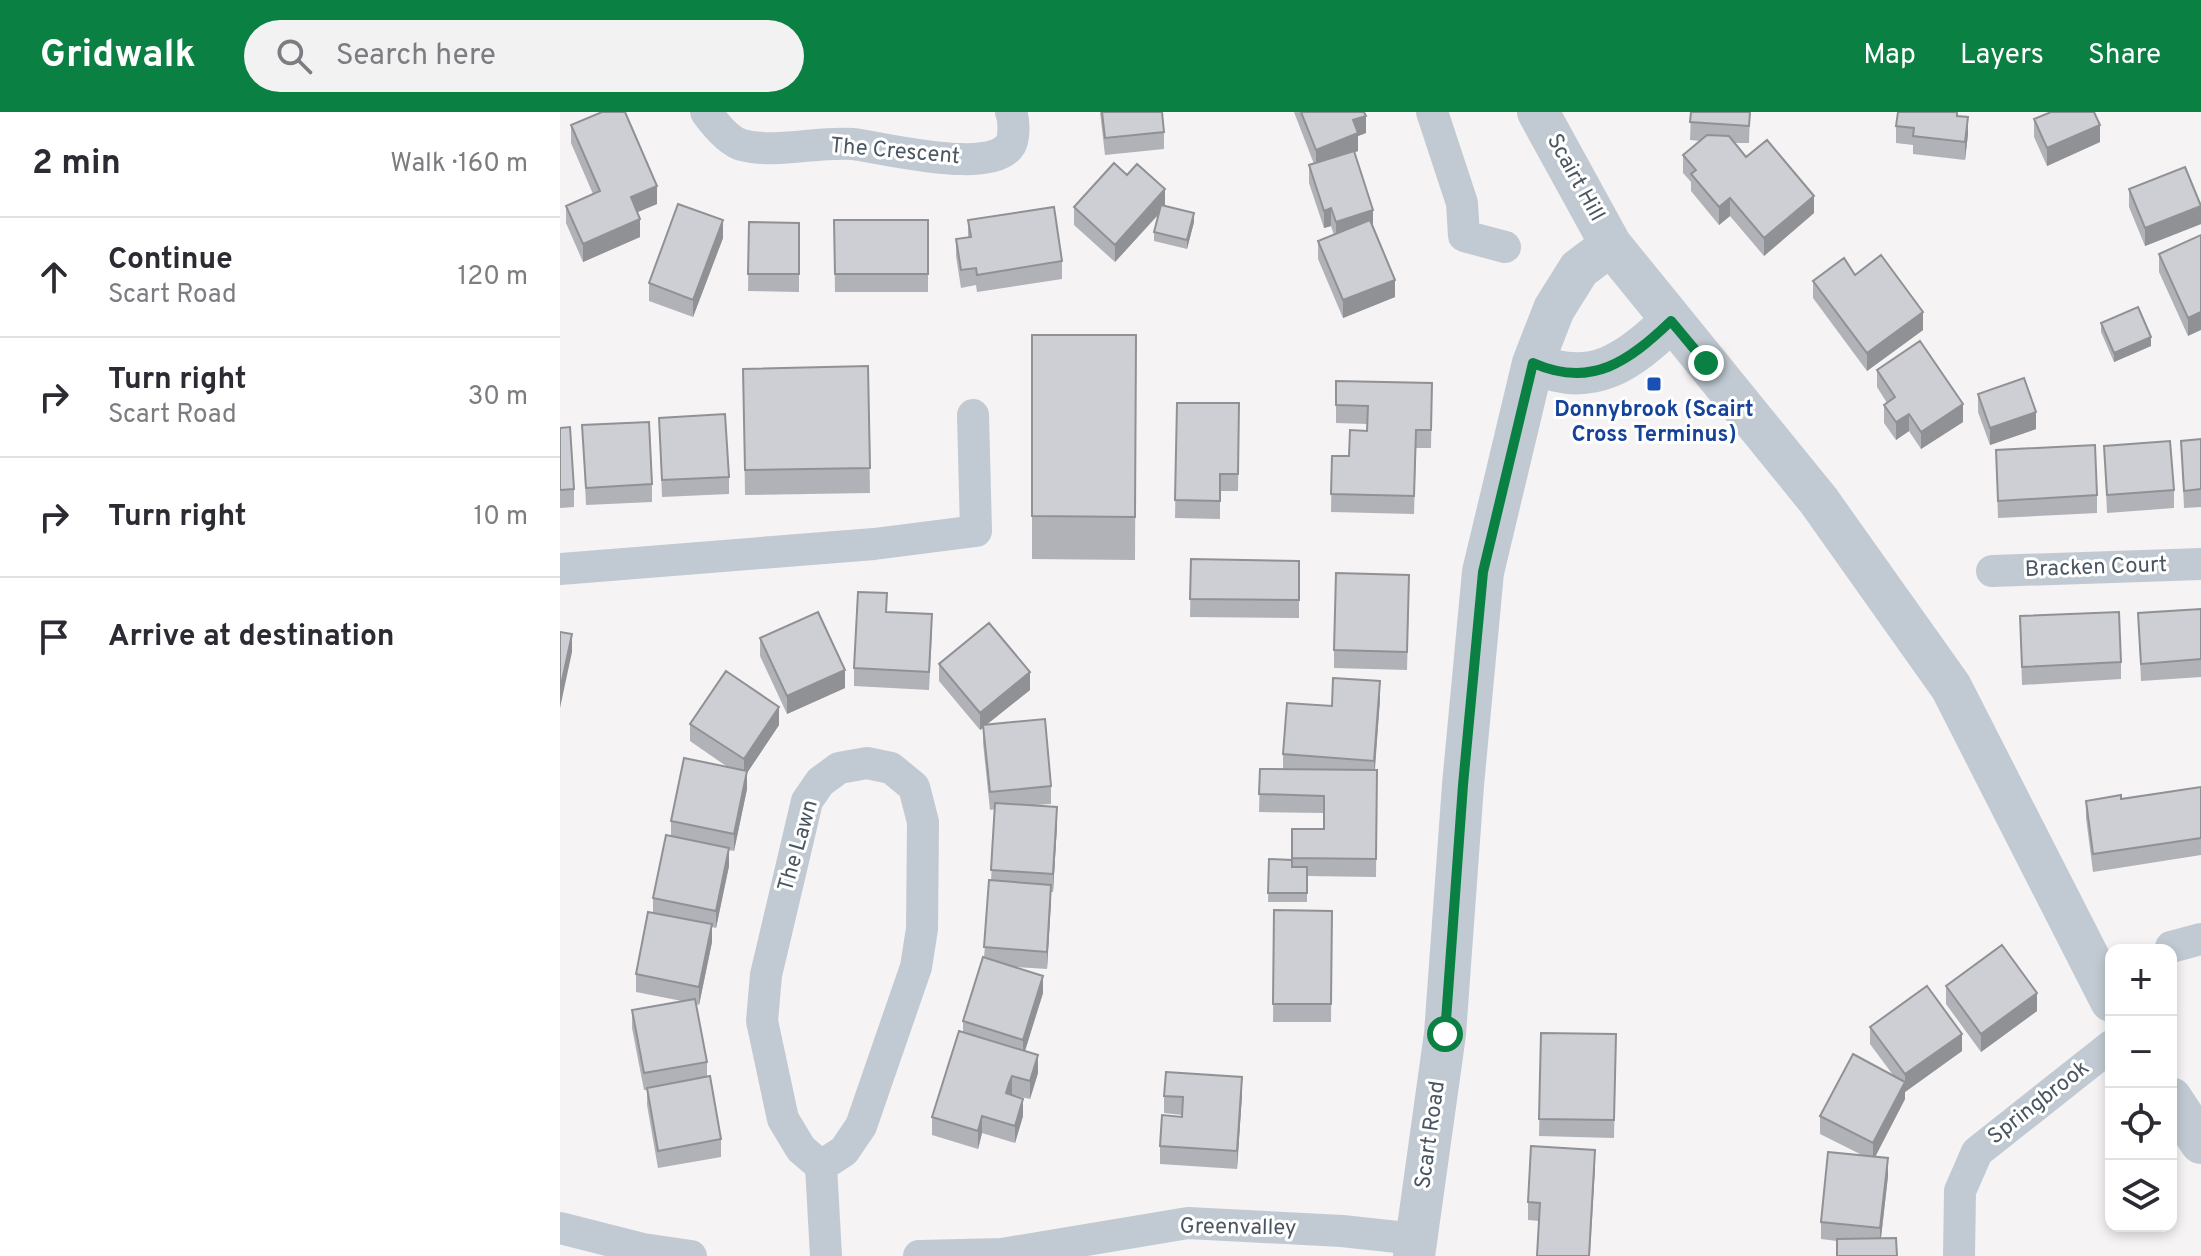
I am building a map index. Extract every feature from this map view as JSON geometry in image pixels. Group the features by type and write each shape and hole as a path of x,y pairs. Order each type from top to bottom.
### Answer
{"street":[{"name":"The Crescent","path":"706,112 739,144 765,148 851,144 952,159 980,160 1003,153 1013,141 1014,118 1011,112"},
{"path":"1432,112 1462,203 1464,236 1505,247"},
{"name":"Scairt Hill","path":"1538,112 1611,245 1819,501 1951,687 2105,989"},
{"name":"Scart Road","path":"1415,1247 1445,1034 1463,785 1483,572 1533,363 1554,309 1579,269 1611,245"},
{"path":"1533,363 1550,371 1576,375 1610,369 1646,346 1671,321"},
{"path":"560,569 874,544 976,531 973,415"},
{"name":"Bracken Court","path":"1992,571 2201,564"},
{"name":"The Lawn","path":"867,763 891,768 914,787 923,822 922,929 916,967 861,1126 844,1151 821,1166 801,1149 783,1119 762,1021 766,975 807,801 820,782 839,768 867,763"},
{"name":"Springbrook","path":"1959,1256 1960,1191 1977,1152 2105,1051"},
{"path":"2177,1107 2201,1143"},
{"path":"821,1166 826,1256"},
{"name":"Greenvalley","path":"919,1256 1002,1254 1188,1223 1342,1231 1415,1247"},
{"path":"560,1228 643,1249 691,1256"}],"building":[{"path":"602,112 625,112 657,186 631,197 640,219 583,244 566,206 600,191 571,125"},
{"path":"1102,112 1162,112 1164,132 1105,138"},
{"path":"1301,112 1364,112 1366,116 1353,120 1358,133 1316,150"},
{"path":"1691,112 1750,112 1749,126 1690,122"},
{"path":"1898,112 1957,112 1957,116 1968,117 1965,142 1913,136 1914,128 1896,126"},
{"path":"2051,112 2094,112 2100,125 2047,148 2034,119"},
{"path":"1707,135 1729,136 1746,157 1767,140 1814,196 1764,238 1730,198 1719,207 1691,174 1696,170 1683,155"},
{"path":"1354,151 1373,210 1336,222 1331,208 1324,211 1309,165"},
{"path":"1114,163 1127,175 1137,164 1165,189 1115,245 1074,207"},
{"path":"2185,167 2201,206 2145,228 2129,189"},
{"path":"678,204 723,220 693,300 649,283"},
{"path":"1161,205 1194,213 1187,240 1154,232"},
{"path":"1054,207 1062,261 977,275 976,268 961,270 956,239 971,237 968,220"},
{"path":"834,220 928,220 928,274 835,274"},
{"path":"1370,220 1395,280 1343,300 1318,241"},
{"path":"749,222 799,223 799,274 748,274"},
{"path":"2201,235 2201,312 2188,318 2159,254"},
{"path":"1881,255 1923,312 1867,353 1813,281 1844,258 1855,275"},
{"path":"2138,307 2151,337 2114,353 2101,323"},
{"path":"1032,335 1136,335 1135,517 1032,516"},
{"path":"1920,341 1963,404 1921,432 1909,414 1896,422 1884,405 1895,397 1877,370"},
{"path":"868,366 870,468 745,470 743,369"},
{"path":"2024,378 2036,412 1990,428 1978,394"},
{"path":"1336,381 1432,383 1431,430 1416,430 1414,496 1331,494 1332,456 1349,456 1350,430 1367,431 1368,406 1336,405"},
{"path":"1177,403 1239,403 1238,474 1220,474 1220,501 1175,500"},
{"path":"725,414 729,477 662,480 659,418"},
{"path":"649,422 652,484 586,488 582,425"},
{"path":"570,427 574,489 560,490 560,428"},
{"path":"2201,439 2201,489 2184,491 2181,441"},
{"path":"2170,441 2174,490 2107,495 2104,446"},
{"path":"2095,445 2097,495 1998,501 1996,450"},
{"path":"1191,559 1299,561 1299,600 1190,599"},
{"path":"1336,573 1409,575 1407,652 1334,650"},
{"path":"858,592 887,593 886,612 932,614 929,672 854,668"},
{"path":"2201,609 2201,659 2141,664 2138,613"},
{"path":"818,612 845,670 787,696 760,638"},
{"path":"2119,612 2121,662 2022,667 2020,616"},
{"path":"989,623 1030,672 980,713 939,664"},
{"path":"560,632 572,634 560,690"},
{"path":"726,671 779,707 744,759 690,724"},
{"path":"1333,678 1380,681 1374,761 1283,754 1287,703 1332,706"},
{"path":"1045,719 1051,786 990,792 983,725"},
{"path":"684,758 747,771 734,834 671,821"},
{"path":"1260,769 1377,770 1376,859 1292,858 1292,829 1324,829 1324,796 1259,794"},
{"path":"2201,787 2201,838 2093,854 2086,801"},
{"path":"995,803 1057,807 1053,874 991,870"},
{"path":"666,835 729,848 716,911 653,898"},
{"path":"1269,859 1292,860 1292,867 1307,867 1307,893 1268,893"},
{"path":"989,880 1051,885 1047,952 984,947"},
{"path":"1274,910 1332,911 1331,1004 1273,1004"},
{"path":"648,912 712,924 699,987 636,974"},
{"path":"2002,945 2037,993 1981,1034 1946,986"},
{"path":"983,957 1043,976 1023,1040 963,1021"},
{"path":"1927,986 1962,1034 1905,1074 1870,1027"},
{"path":"695,999 707,1062 644,1073 632,1010"},
{"path":"959,1031 1038,1055 1030,1081 1012,1076 1009,1083 1006,1093 1023,1099 1015,1126 982,1116 978,1131 932,1117"},
{"path":"1541,1033 1616,1034 1614,1120 1539,1119"},
{"path":"1853,1054 1905,1082 1873,1143 1820,1116"},
{"path":"1166,1072 1242,1077 1237,1151 1160,1146 1162,1115 1182,1117 1183,1097 1164,1096"},
{"path":"710,1076 721,1139 658,1151 647,1088"},
{"path":"1531,1146 1595,1150 1589,1256 1537,1256 1540,1203 1528,1202"},
{"path":"1828,1152 1888,1158 1880,1228 1821,1222"},
{"path":"1896,1238 1897,1256 1837,1256 1837,1239"}],"place":[{"name":"Donnybrook (Scairt Cross Terminus)","path":"1654,384"}],"route":[{"path":"1445,1034 1463,785 1483,572 1533,363 1550,371 1576,375 1610,369 1646,346 1671,321 1706,363"}]}
